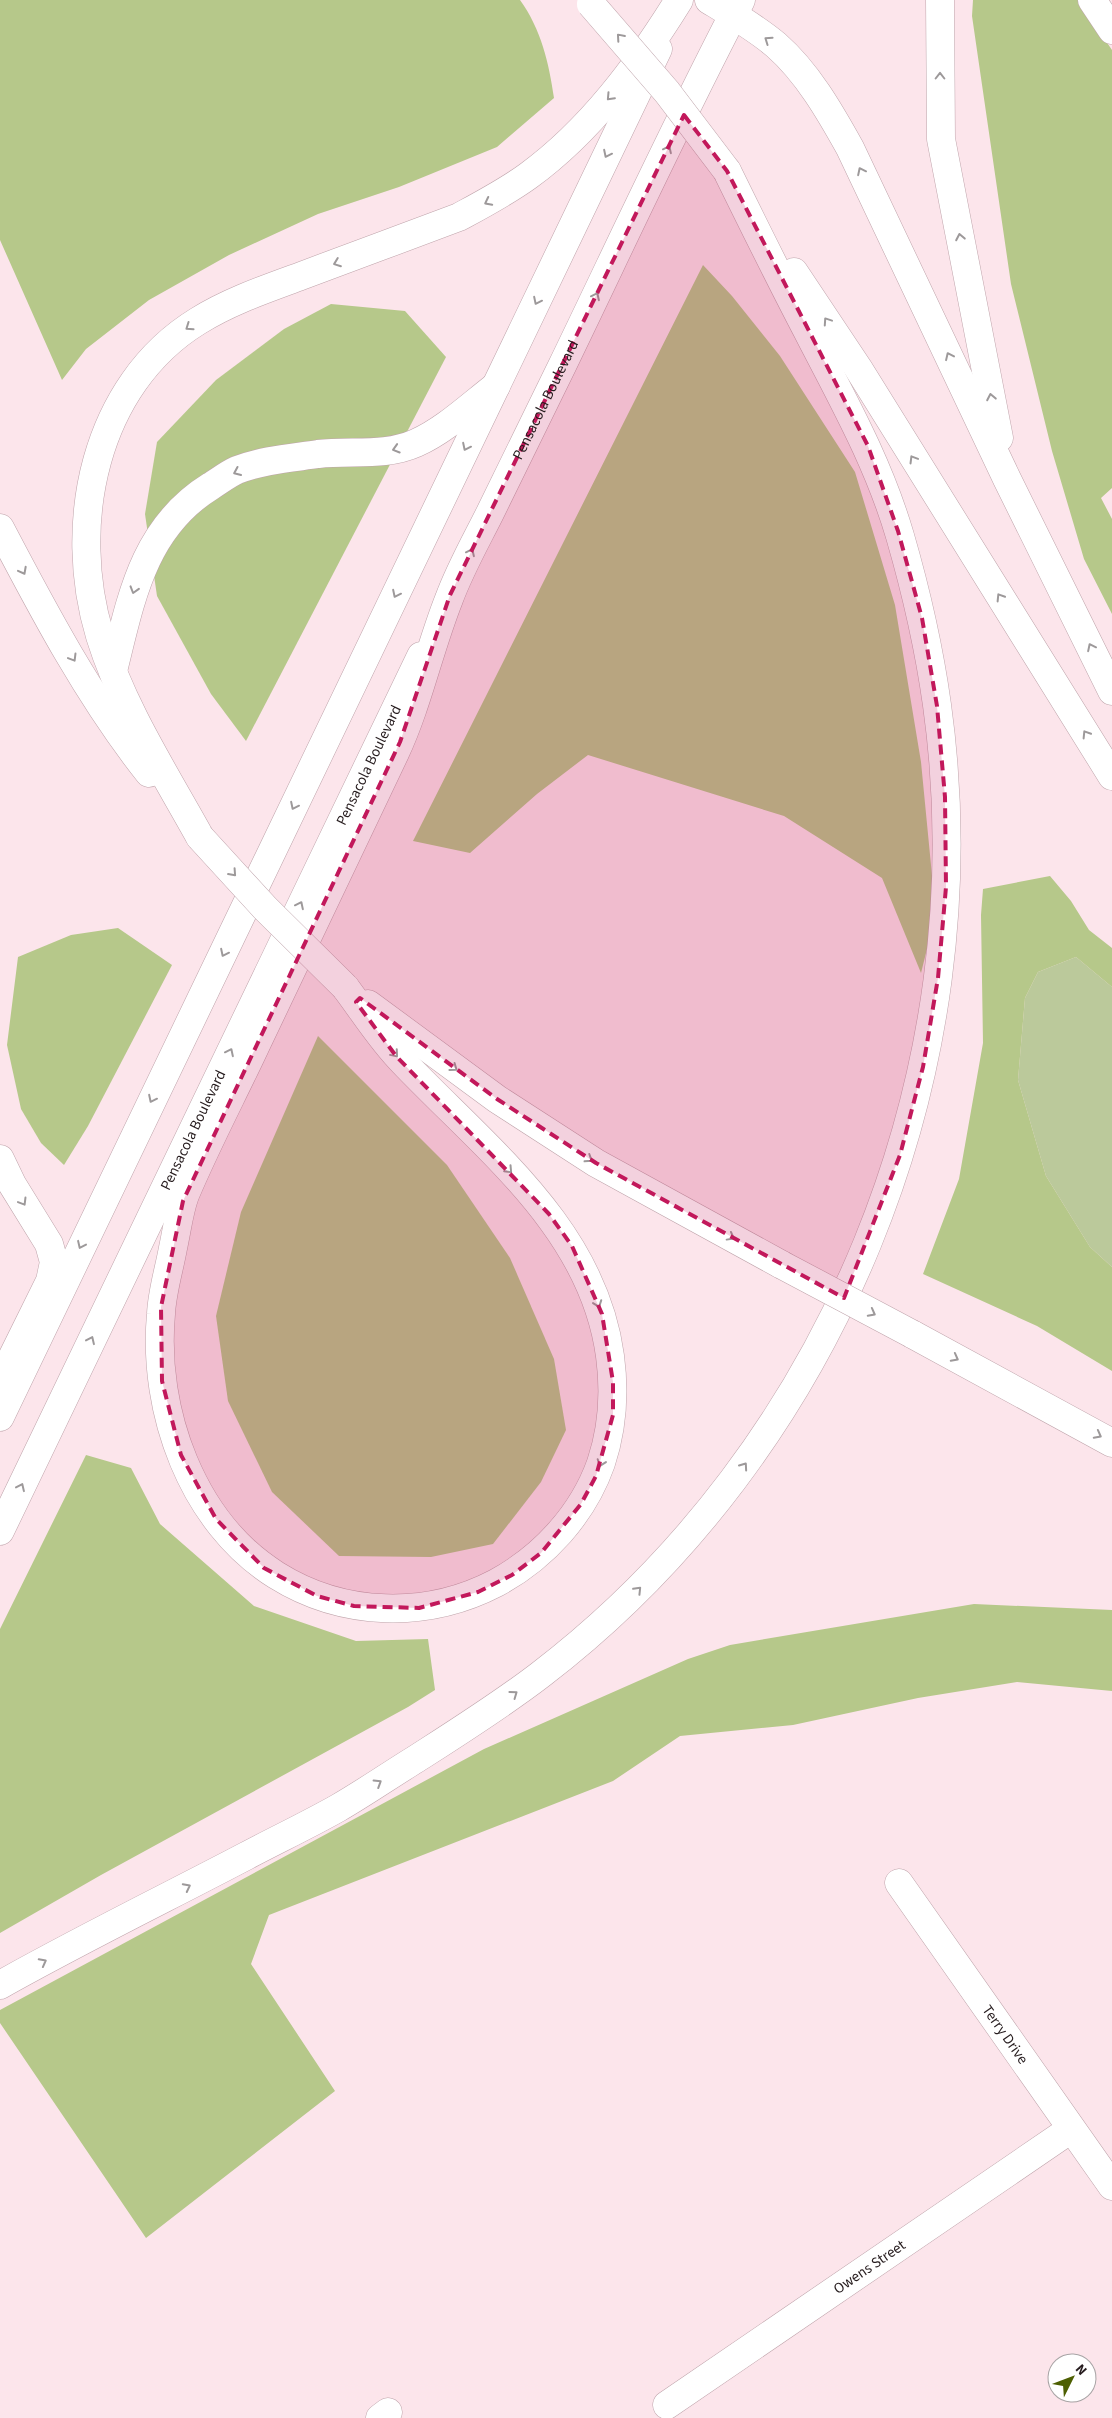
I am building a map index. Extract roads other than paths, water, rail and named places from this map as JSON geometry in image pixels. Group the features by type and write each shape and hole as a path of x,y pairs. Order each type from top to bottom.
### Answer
{"main road":[{"path":"0,1417 680,0"},
{"path":"200,836 126,702 100,636 91,598 87,560 89,498 95,469 106,433 126,392 141,371 176,336 218,309 459,217 496,198 528,176 560,149 615,92 646,53 680,0"},
{"path":"709,0 737,7 795,64 833,117 882,215 1007,479 1112,691"},
{"path":"940,0 941,139 1007,479"},
{"path":"1092,0 1112,30"},
{"path":"589,2 667,92 727,171 858,368 1112,776"},
{"name":"Pensacola Boulevard","path":"0,1531 450,595 737,7"},
{"path":"0,1985 337,1809 475,1722 573,1649 625,1603 657,1570 736,1478 807,1370 848,1291 868,1244 900,1155 923,1067 938,978 946,869 945,797 938,706 922,618 901,540 868,446 778,276 727,171"},
{"path":"113,671 140,572 152,545 176,514 200,493 236,471 269,461 323,454 388,452 416,443 445,426 496,386"},
{"path":"0,528 47,617 133,753 200,836 265,908 345,987 496,1099 596,1163 1112,1443"},
{"path":"345,987 396,1056 473,1132 549,1214 572,1246 590,1281 602,1314 610,1347 613,1382 611,1423 596,1476 577,1511 540,1553 512,1574 478,1592 447,1602 419,1608 386,1609 354,1606 317,1596 279,1577 239,1546 216,1520 198,1492 181,1454 169,1416 162,1380 159,1340 161,1307 182,1201 400,742 450,595"},
{"path":"0,1159 12,1184 49,1244 54,1262 50,1281 0,1382"},
{"name":"Terry Drive","path":"899,1883 1112,2186"},
{"name":"Owens Street","path":"667,2405 1071,2129"}]}
